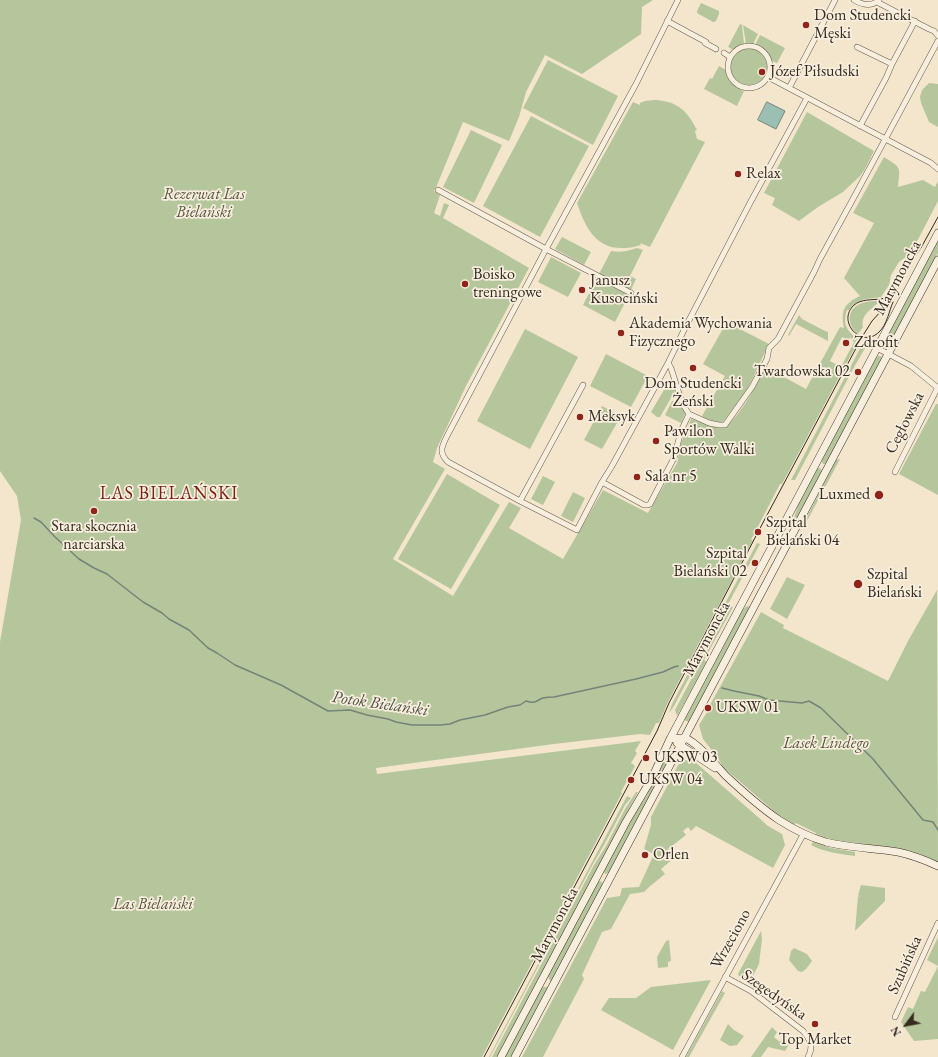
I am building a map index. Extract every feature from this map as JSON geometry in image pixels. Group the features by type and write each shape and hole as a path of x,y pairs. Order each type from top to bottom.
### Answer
{"main road":[{"name":"Marymoncka","path":"501,1057 626,822 648,786 670,739 938,233"},
{"name":"Marymoncka","path":"515,1057 938,260"},
{"path":"816,463 827,469"},
{"path":"785,548 781,540 783,525 792,520 800,521"},
{"path":"670,739 685,738 698,747 725,775 771,814 788,826 831,843 901,852 918,857 938,866"},
{"path":"670,739 725,775"},
{"path":"598,875 608,881"},
{"path":"542,980 553,986"}],"street":[{"path":"678,0 636,84 546,249 442,447 441,452 448,462 577,530 668,363 750,203 807,98"},
{"path":"789,88 836,0"},
{"path":"854,0 863,5 872,4 878,1 934,32 938,36"},
{"path":"667,21 716,49"},
{"path":"860,126 915,21"},
{"path":"668,363 682,403 689,414 709,423 725,425 752,387 767,359 769,348 780,335 938,41"},
{"path":"746,46 759,48 764,52 770,64 768,77 764,83 757,87 750,89 742,88 731,78 728,71 730,57 735,51 746,46"},
{"path":"857,47 892,64"},
{"path":"724,53 730,57"},
{"path":"768,77 860,126 887,138 938,169"},
{"path":"438,190 631,294"},
{"path":"877,348 911,366 938,388"},
{"path":"520,501 583,385"},
{"name":"Cegłowska","path":"895,472 938,388"},
{"path":"602,482 644,505 650,504 674,458 681,431 689,414"},
{"name":"Wrzeciono","path":"682,1057 804,833"},
{"name":"Szubińska","path":"895,1017 938,924"},
{"name":"Szegedyńska","path":"726,977 751,991 793,1023 809,1038 811,1051 808,1057"}],"green space":[{"name":"Rezerwat Las Bielański","path":"0,0 653,0 642,7 641,34 582,74 545,55 526,92 519,117 509,141 463,122 434,191 440,195 434,213 440,216 444,203 449,205 443,218 529,268 466,386 437,448 433,462 445,469 393,559 453,596 509,502 521,508 509,528 563,559 603,490 648,513 677,463 681,443 691,419 724,428 741,409 766,369 769,369 806,389 840,327 844,328 843,312 847,304 860,296 844,278 874,223 853,213 884,157 897,166 899,172 898,187 923,180 935,187 938,181 938,201 911,253 899,262 891,275 889,285 881,297 859,301 847,310 845,322 849,331 855,337 851,339 850,337 848,340 842,337 830,361 841,367 854,342 852,340 857,339 858,337 860,338 782,484 780,484 751,539 753,540 668,702 659,723 656,723 650,735 640,734 554,744 376,768 377,774 641,741 635,751 637,753 631,763 635,766 621,792 622,793 482,1057 0,1057 0,642 21,520 17,496 0,471"},
{"path":"701,3 719,11 716,21 713,22 697,13"},
{"path":"740,24 742,25 744,44 734,50 728,47"},
{"path":"743,25 758,34 753,44 746,44"},
{"path":"760,35 785,48 777,63 771,60 765,51 755,45"},
{"path":"748,48 758,51 764,57 767,67 764,77 758,83 748,86 738,83 732,77 729,67 732,57 738,51"},
{"path":"548,60 618,96 593,145 523,108"},
{"path":"719,66 726,70 728,77 734,86 744,91 737,106 704,89 710,78 712,79"},
{"path":"929,83 938,84 938,127 929,122 921,103 920,97 922,90"},
{"path":"654,100 669,102 685,112 697,130 695,131 697,139 705,142 650,247 640,243 641,245 627,248 615,248 599,241 593,235 584,220 577,203 633,102 640,105 640,103 645,101"},
{"path":"807,112 874,151 860,176 843,192 818,207 799,221 772,205 775,198 764,193"},
{"path":"531,116 589,146 540,237 483,206"},
{"path":"471,130 502,145 474,203 443,187"},
{"path":"562,237 591,252 584,265 555,249"},
{"path":"938,240 938,253 891,343 885,340"},
{"path":"637,248 643,250 630,276 636,279 631,290 599,274 611,251 618,252"},
{"path":"551,257 581,273 568,297 538,282"},
{"path":"597,278 629,295 615,322 583,305"},
{"path":"880,301 863,319 863,327 858,334 850,323 850,315 854,308 863,303"},
{"path":"799,315 802,319 828,332 828,341 796,324 789,336 788,335"},
{"path":"725,325 734,326 769,344 748,388 723,422 720,422 710,420 702,416 725,376 703,364"},
{"path":"525,329 578,357 530,449 477,421"},
{"path":"869,338 868,343 795,480 791,480 865,339"},
{"path":"606,354 648,376 631,407 590,386"},
{"path":"878,356 881,356 882,359 827,463 823,464 821,460"},
{"path":"668,383 673,386 675,391 660,417 657,417 651,412"},
{"path":"672,401 679,402 686,412 681,423 665,415"},
{"path":"936,404 938,404 938,495 899,474"},
{"path":"602,406 621,416 602,449 584,440"},
{"path":"840,459 807,521 807,517 836,460"},
{"path":"819,468 822,471 797,518 794,518 800,499 816,469"},
{"path":"447,474 500,505 451,589 398,559"},
{"path":"543,476 555,482 543,505 531,499"},
{"path":"573,492 585,498 573,522 561,516"},
{"path":"757,543 760,544 669,713 672,704"},
{"path":"787,577 805,585 787,619 770,609"},
{"name":"Lasek Lindego","path":"937,590 938,862 902,850 832,839 816,834 796,823 794,825 781,817 723,767 703,739 699,725 711,706 710,705 761,612 784,625 783,628 888,681 908,641"},
{"path":"730,606 733,607 704,660 707,662 677,716 675,710"},
{"path":"747,606 750,607 689,722 684,720 742,610"},
{"path":"666,755 670,757 609,873 605,874 604,871 630,822 647,795"},
{"path":"688,759 695,762 768,826 782,834 785,845 773,868 696,826 691,831 688,827 683,831 686,835 668,849 674,858 661,869 665,874 644,892 630,894 611,929 602,932 582,975 584,979 543,1057 522,1057 607,898 620,896 622,888 639,887 654,854 644,849 651,825 651,817 678,765"},
{"path":"636,792 638,792 497,1057 492,1057 594,865"},
{"path":"627,796 631,798 625,805 489,1057"},
{"path":"813,842 831,848 855,852 855,856 821,849 811,845"},
{"path":"600,881 603,885 551,982 548,975 597,882"},
{"path":"861,885 885,888 885,901 855,931 858,896 861,897 858,895"},
{"path":"761,931 762,939 759,964 750,982 738,974"},
{"path":"938,937 938,966 927,960"},
{"path":"669,940 671,961 668,962 668,967 658,968 657,957 666,941"},
{"path":"794,948 807,954 812,961 802,972 798,971 789,960 791,951"},
{"path":"938,966 938,1039 914,1041 901,1022 908,1007 913,1009 921,991 925,992"},
{"path":"711,980 673,1050 601,1010 609,998 636,998 651,987"},
{"path":"542,987 548,987 511,1057 505,1057"},
{"path":"722,991 725,993 689,1057 686,1057"},
{"path":"728,1024 744,1036 737,1045 730,1046 720,1040"},
{"path":"772,1027 777,1032 774,1037 780,1042 784,1038 790,1043 785,1051 768,1047 761,1057 751,1057"}],"water":[{"path":"767,102 785,111 776,129 758,120"}],"waterway":[{"name":"Potok Bielański","path":"34,518 41,522 79,559 107,574 143,602 189,630 208,648 235,665 281,685 328,711 350,710 412,725 450,724 460,720 485,715 508,707 520,705 526,701 534,702 547,697 554,697 636,679 663,672 678,666"},
{"name":"Potok Bielański","path":"722,688 759,696 769,700 802,703 809,701 821,708 873,759 923,820 933,822 938,830"}],"tram line":[{"path":"484,1057 657,731 669,703 862,337 872,321 891,300 938,217"},
{"path":"893,302 888,318 879,332 872,336 865,337 853,331 848,319 849,312 854,305 863,301 883,299 895,292"}],"place":[{"name":"Dom Studencki Męski","path":"806,25"},
{"name":"Józef Piłsudski","path":"762,72"},
{"name":"Relax","path":"738,174"},
{"name":"Boisko treningowe","path":"465,284"},
{"name":"Janusz Kusociński","path":"582,290"},
{"name":"Akademia Wychowania Fizycznego","path":"621,333"},
{"name":"Zdrofit","path":"846,343"},
{"name":"Dom Studencki Żeński","path":"693,368"},
{"name":"Twardowska 02","path":"858,372"},
{"name":"Meksyk","path":"580,417"},
{"name":"Pawilon Sportów Walki","path":"656,441"},
{"name":"Sala nr 5","path":"637,477"},
{"name":"Luxmed","path":"879,495"},
{"name":"Stara skocznia narciarska","path":"94,511"},
{"name":"Szpital Bielański 04","path":"758,532"},
{"name":"Szpital Bielański 02","path":"755,563"},
{"name":"Szpital Bielański","path":"858,584"},
{"name":"UKSW 01","path":"708,708"},
{"name":"UKSW 03","path":"646,758"},
{"name":"UKSW 04","path":"631,780"},
{"name":"Orlen","path":"645,855"},
{"name":"Top Market","path":"815,1024"}],"district":[{"name":"LAS BIELAŃSKI","path":"169,494"}],"park label":[{"name":"Las Bielański","path":"153,905"}]}
